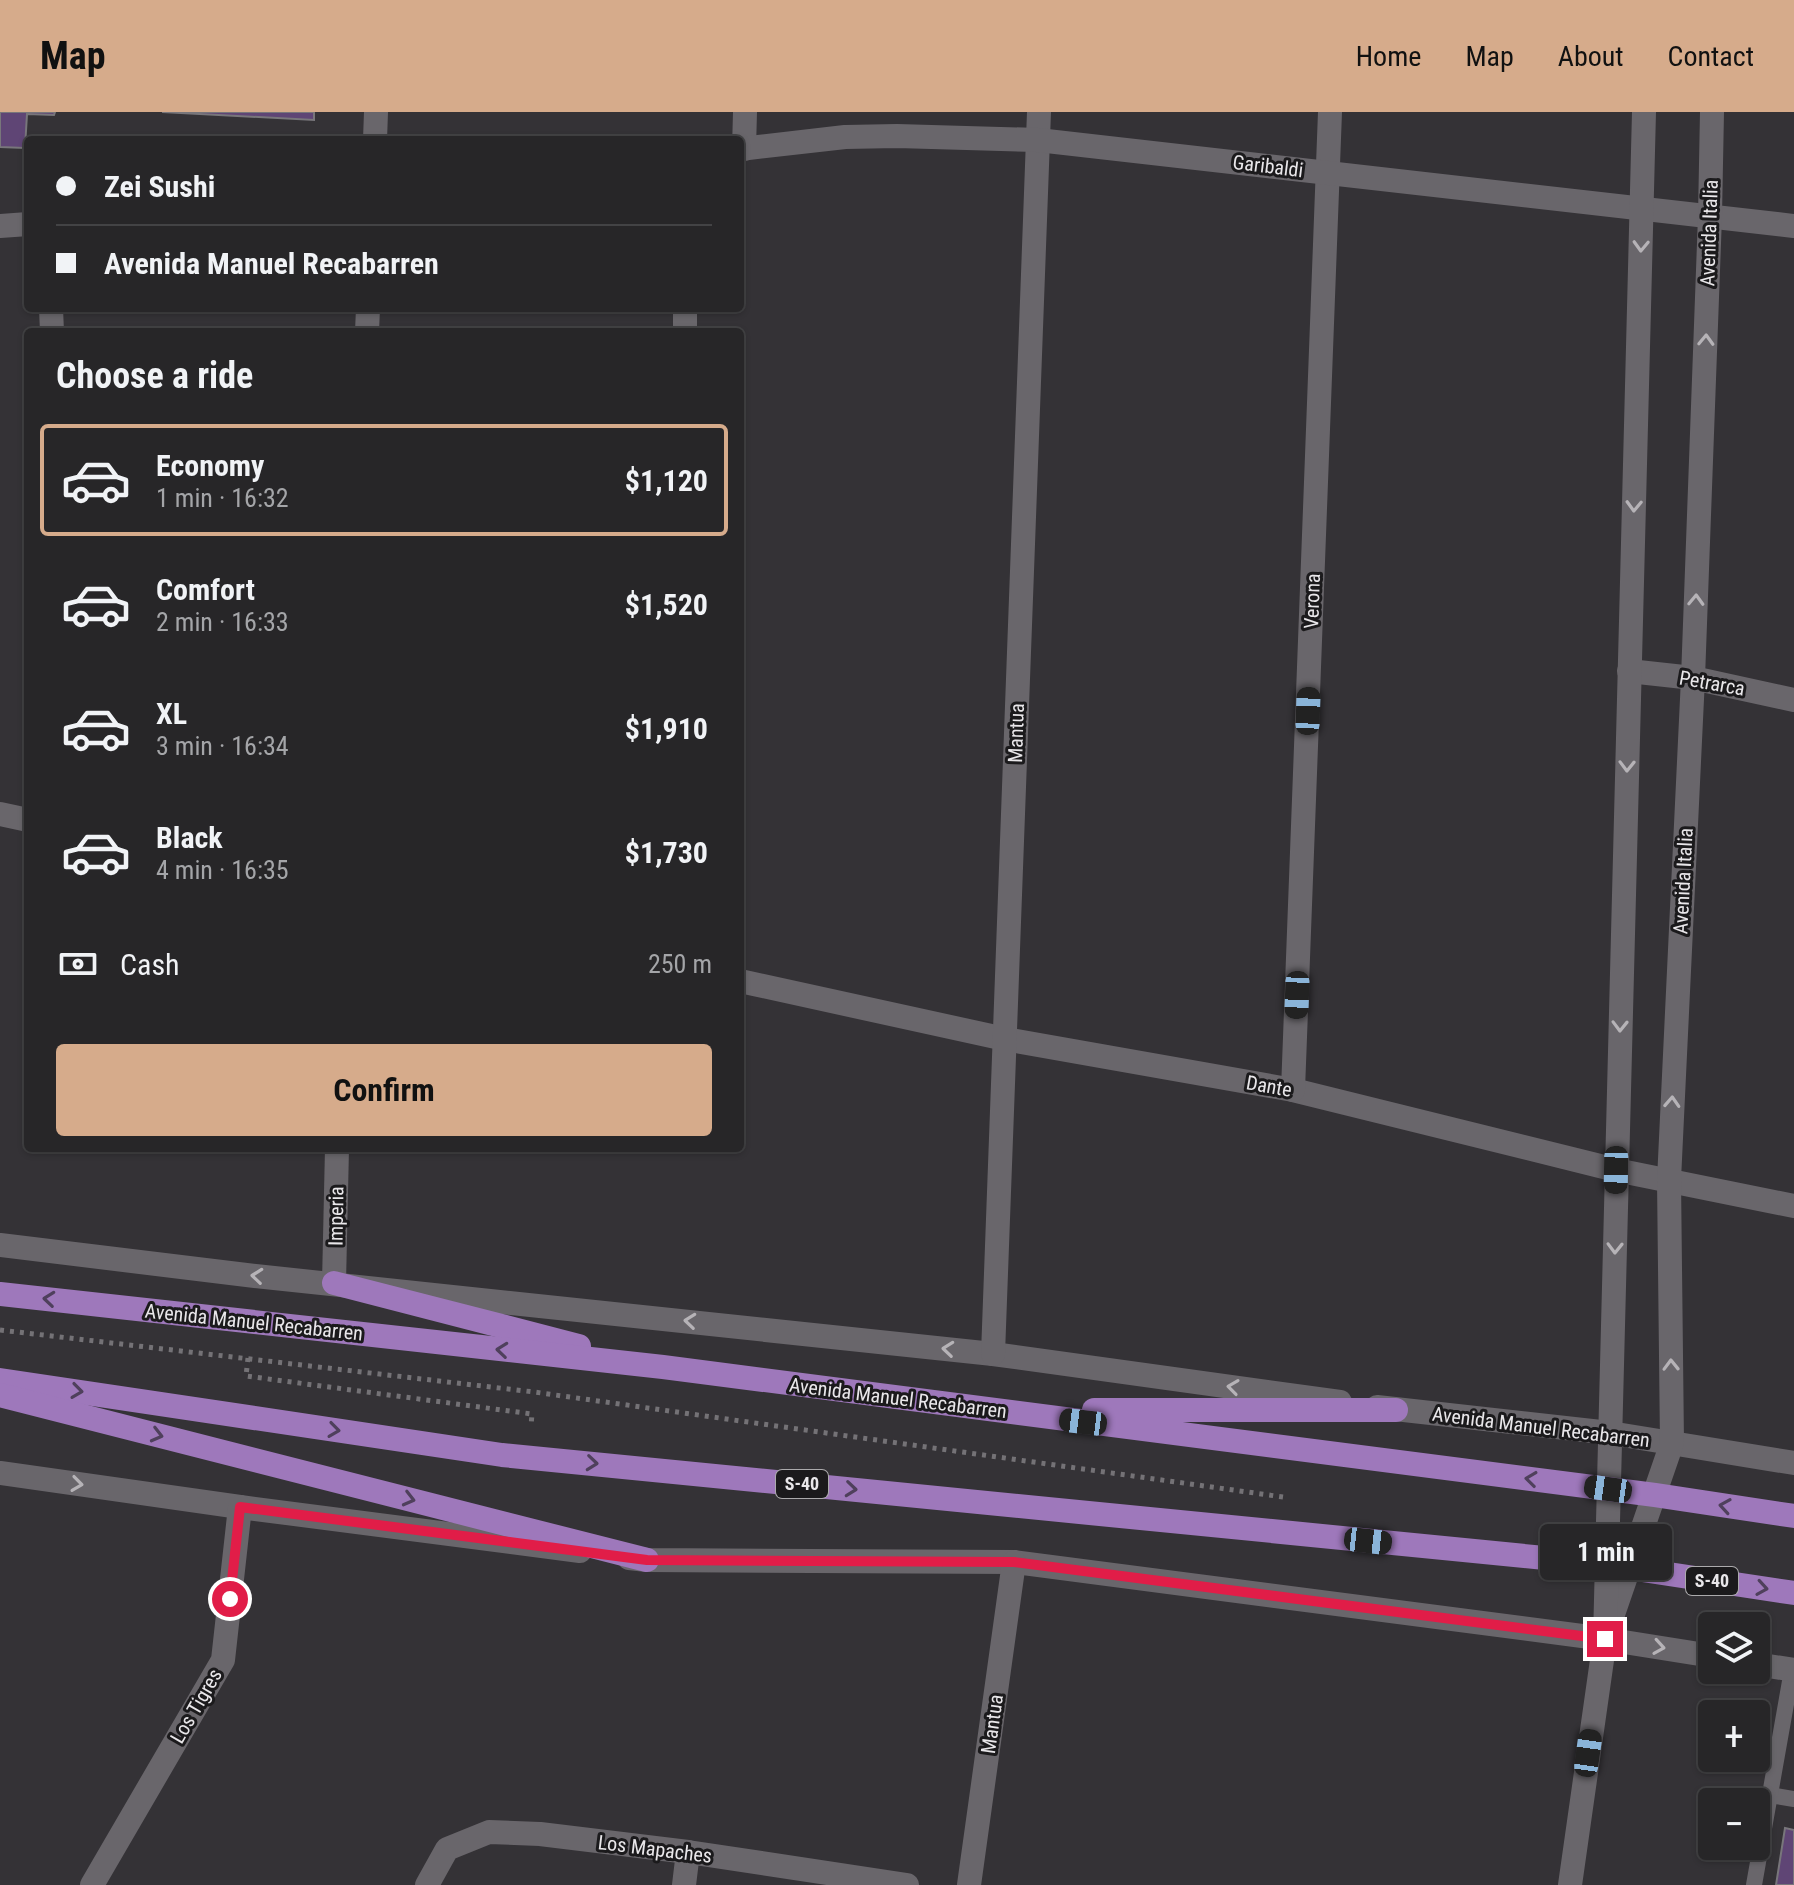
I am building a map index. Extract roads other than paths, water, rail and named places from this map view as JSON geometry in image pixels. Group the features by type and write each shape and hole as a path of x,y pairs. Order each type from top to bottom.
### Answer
{"main road":[{"path":"334,1283 663,1367"},
{"name":"Avenida Manuel Recabarren","path":"0,1294 663,1367 1655,1495 1794,1516"},
{"name":"S-40","path":"0,1380 502,1455 1523,1556 1794,1593"},
{"path":"0,1395 647,1560"},
{"path":"992,1410 1396,1410"}],"street":[{"path":"375,136 376,112"},
{"path":"743,136 745,112"},
{"name":"Mantua","path":"993,1354 1039,112"},
{"name":"Verona","path":"1293,1090 1330,112"},
{"name":"Avenida Italia","path":"1618,1567 1608,1489 1644,112"},
{"name":"Avenida Italia","path":"1570,1885 1618,1567 1655,1495 1672,1443 1669,1180 1693,678 1712,112"},
{"name":"Garibaldi","path":"744,149 845,137 1038,140 1794,226"},
{"path":"0,226 24,224"},
{"name":"Petrarca","path":"1629,671 1693,678 1794,700"},
{"path":"0,814 24,819"},
{"name":"Dante","path":"744,982 1005,1039 1293,1090 1616,1170 1794,1206"},
{"name":"Imperia","path":"334,1283 337,1152"},
{"name":"Avenida Manuel Recabarren","path":"0,1245 255,1276 993,1354 1396,1410 1610,1433 1794,1463"},
{"path":"0,1473 647,1560 1014,1562 1698,1654"},
{"name":"Los Tigres","path":"92,1885 223,1660 240,1507"},
{"name":"Mantua","path":"969,1885 1014,1562"},
{"path":"1770,1666 1793,1670"},
{"name":"Los Mapaches","path":"427,1885 447,1849 489,1832 540,1834 688,1852 907,1885"},
{"path":"684,1885 688,1852"}],"lane":[{"path":"1770,1790 1793,1670"},
{"path":"1770,1795 1794,1799"},
{"path":"1754,1885 1758,1860"}]}
